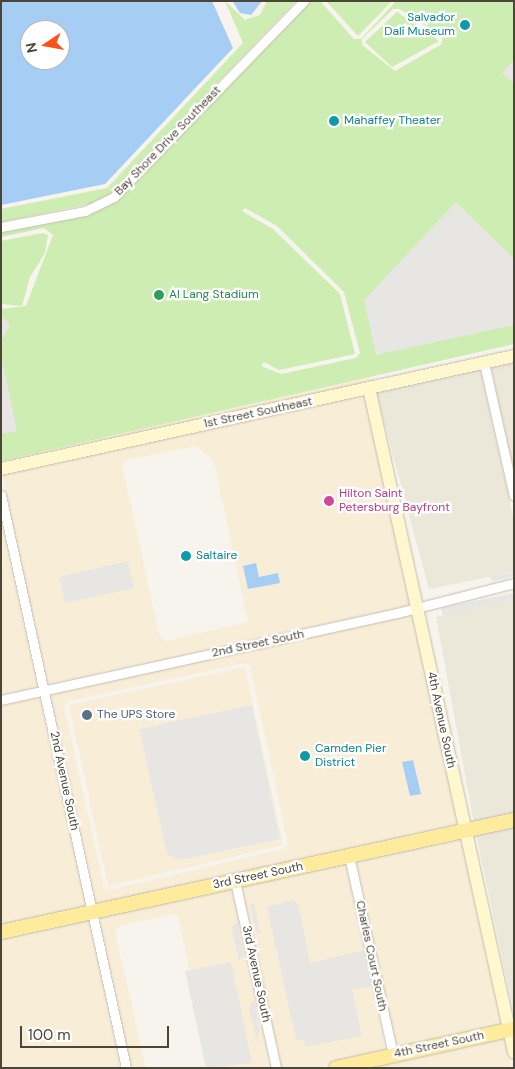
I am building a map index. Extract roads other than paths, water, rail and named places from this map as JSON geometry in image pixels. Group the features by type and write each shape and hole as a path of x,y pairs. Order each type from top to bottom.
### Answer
{"main road":[{"name":"3rd Street South","path":"1,932 514,820"},
{"name":"4th Street South","path":"336,1068 511,1029"}],"street":[{"name":"Bay Shore Drive Southeast","path":"1,227 85,210 114,197 304,1"},
{"name":"1st Street Southeast","path":"1,469 514,356"},
{"path":"484,363 514,496"},
{"name":"4th Avenue South","path":"369,388 465,830 511,1029 514,1052"},
{"name":"2nd Avenue South","path":"1,495 126,1068"},
{"name":"2nd Street South","path":"1,700 514,583"},
{"name":"Charles Court South","path":"349,856 392,1055"},
{"name":"3rd Avenue South","path":"235,881 276,1068"}],"water":[{"path":"1,1 212,1 233,48 105,184 1,205"},
{"path":"262,1 251,15 240,13 233,2"},
{"path":"256,563 259,577 278,573 280,583 248,589 243,566"},
{"path":"413,760 421,794 410,796 402,762"}],"place":[{"name":"Salvador Dalí Museum","path":"465,25"},
{"name":"Mahaffey Theater","path":"334,121"},
{"name":"Al Lang Stadium","path":"159,295"},
{"name":"Hilton Saint Petersburg Bayfront","path":"329,501"},
{"name":"Saltaire","path":"186,556"},
{"name":"The UPS Store","path":"87,715"},
{"name":"Camden Pier District","path":"305,756"}]}
